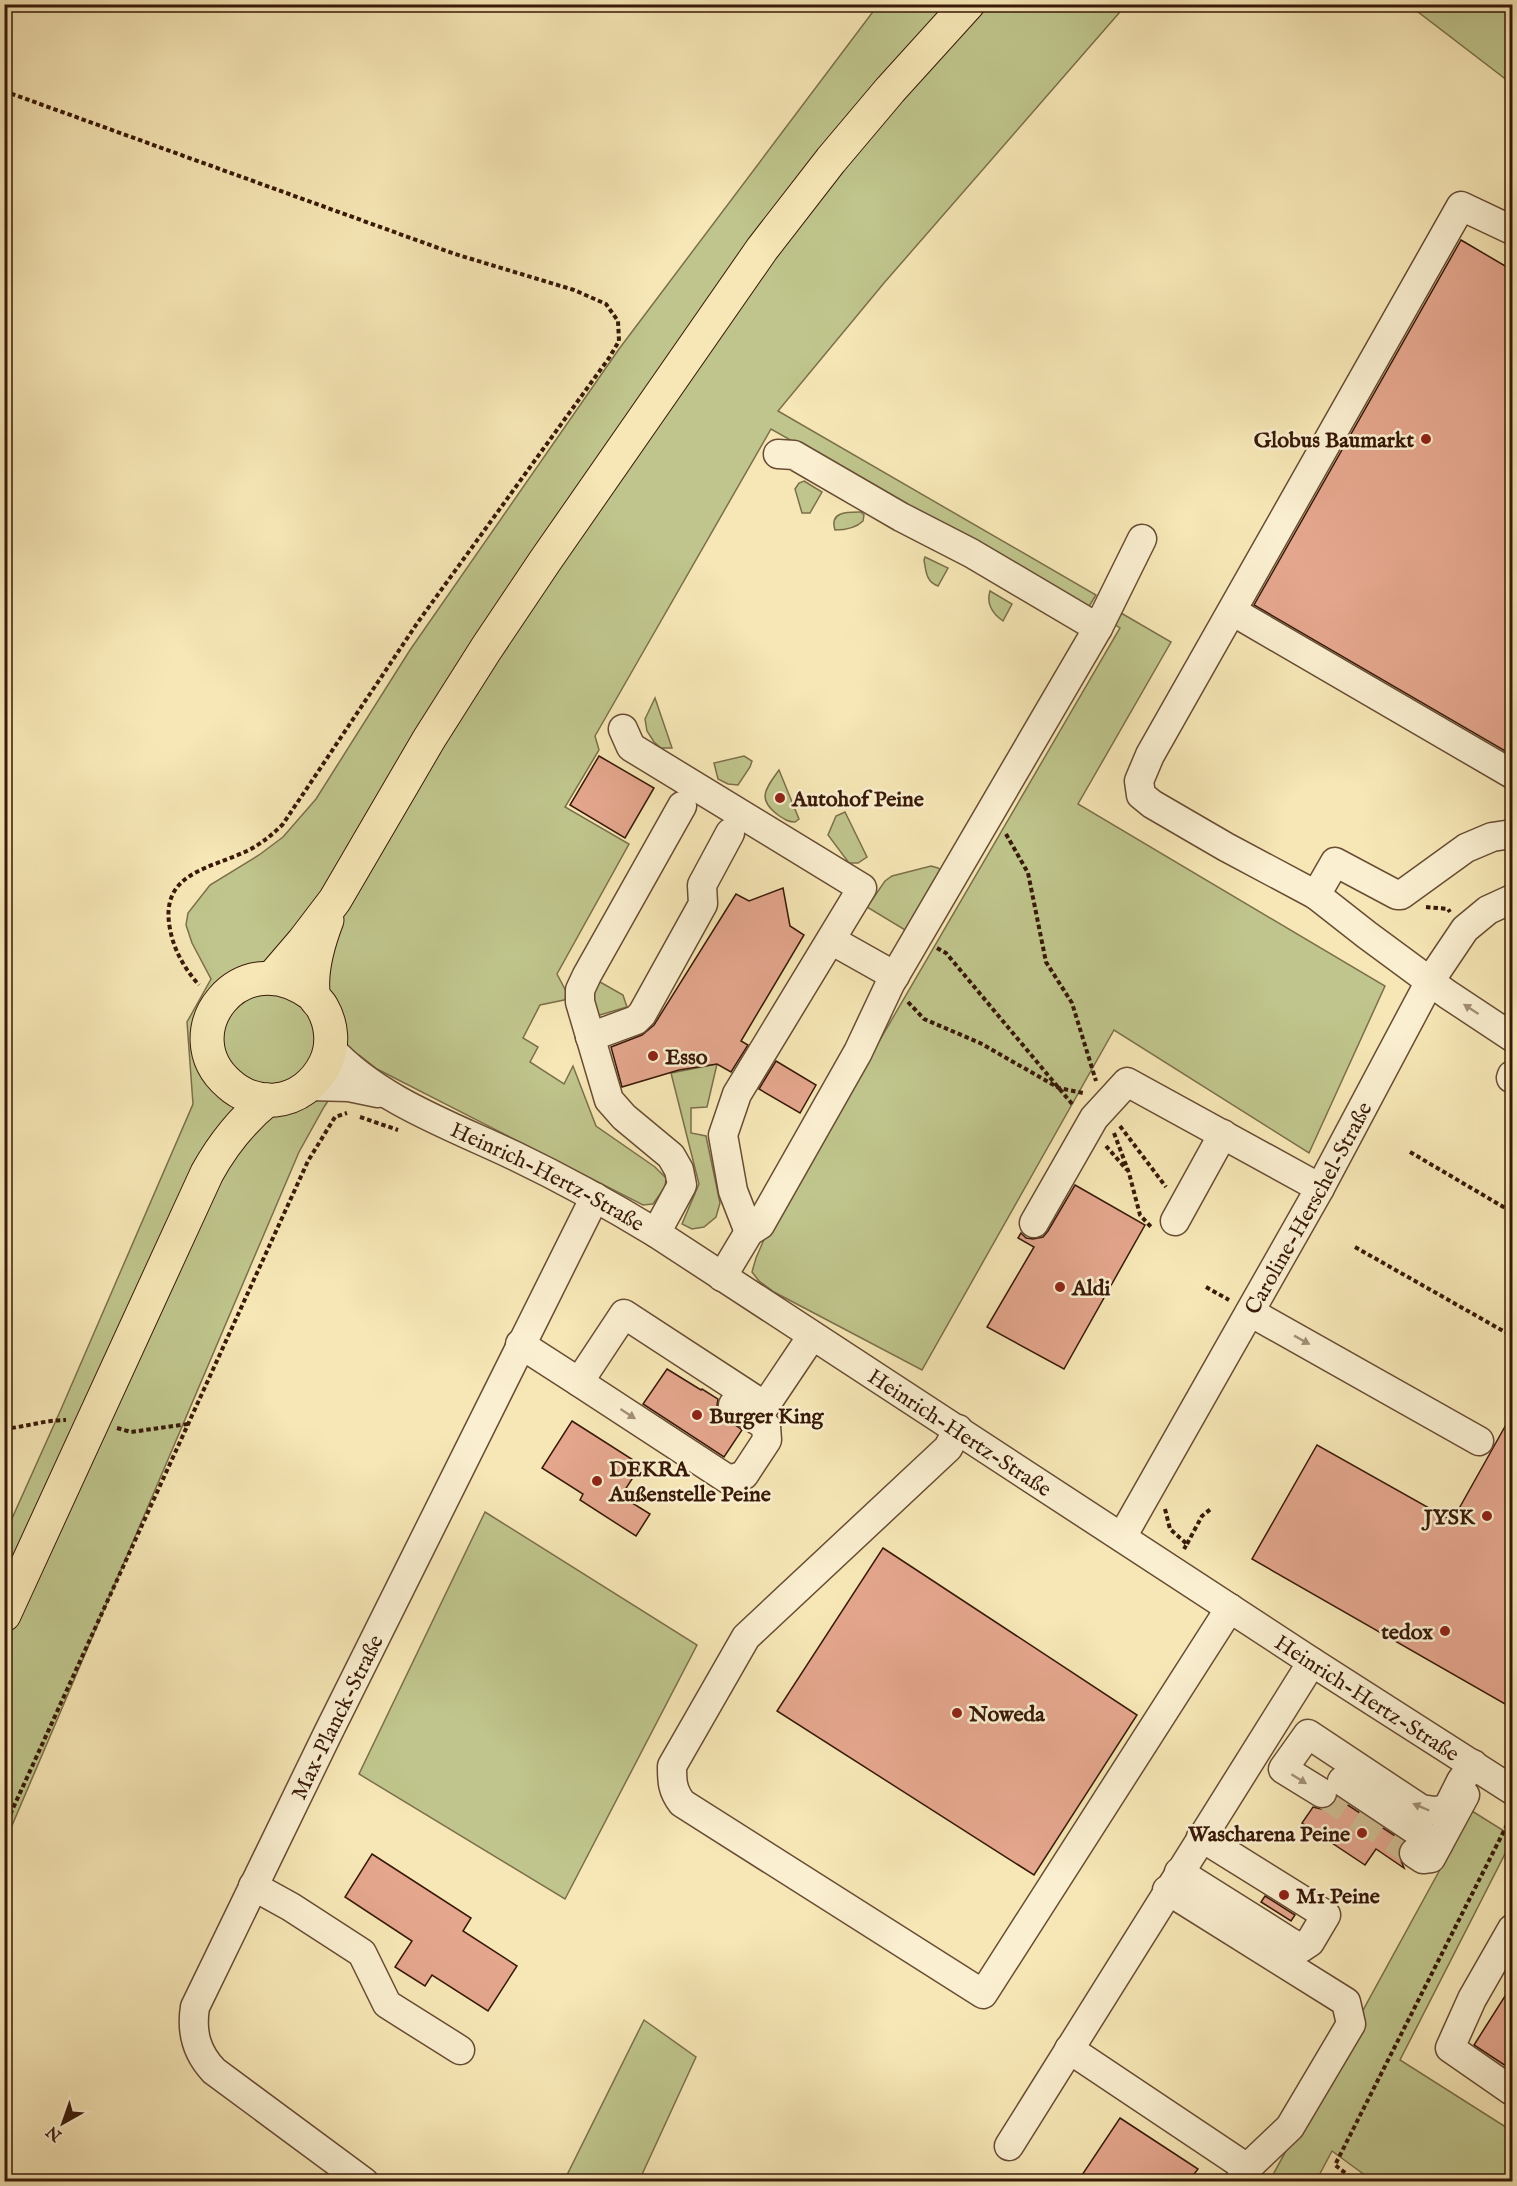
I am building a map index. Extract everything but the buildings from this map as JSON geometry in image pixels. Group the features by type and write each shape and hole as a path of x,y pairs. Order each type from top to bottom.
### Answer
{"main road":[{"path":"273,977 335,900 429,739 493,639 749,267 831,160 882,99 968,4"},
{"path":"313,994 318,952 335,900"},
{"path":"273,977 294,982 313,994 328,1019 331,1033 326,1062 319,1075 309,1086 289,1097 267,1100 250,1097 235,1090 222,1079 213,1065 208,1048 208,1032 212,1015 220,1000 231,990 243,982 273,977"},
{"path":"207,1173 220,1129 223,1104 222,1079"},
{"path":"4,1616 207,1173 231,1134 267,1100"}],"street":[{"path":"1512,230 1461,206 1150,755 1139,781 1142,795 1177,819 1316,895 1366,935 1512,1037"},
{"path":"778,454 794,455 901,517 971,553 1098,628"},
{"path":"722,1277 749,1232 760,1225 847,1072 892,980 1098,628 1143,538"},
{"path":"1232,611 1512,774"},
{"path":"623,729 631,747 862,888 737,1094 723,1135 733,1191 749,1232"},
{"path":"656,1233 682,1185 679,1170 670,1156 624,1117 609,1100 580,1002 580,990 682,806"},
{"path":"590,1037 636,1020 642,1014 703,904 702,885 730,833"},
{"path":"1316,895 1335,862 1397,895 1404,894 1466,848 1492,837 1512,834"},
{"name":"Caroline-Herschel-Straße","path":"1122,1537 1320,1188 1430,981 1465,929 1488,909 1512,899"},
{"path":"831,940 892,980"},
{"name":"Heinrich-Hertz-Straße","path":"330,1048 357,1075 393,1098 548,1172 656,1233 1311,1662 1512,1790"},
{"path":"1034,1223 1099,1110 1127,1082 1320,1188"},
{"name":"Heinrich-Hertz-Straße","path":"309,1086 349,1087 393,1098"},
{"path":"1170,1221 1223,1134"},
{"name":"Max-Planck-Straße","path":"363,2181 214,2071 206,2062 195,2040 193,2017 198,1996 595,1197"},
{"path":"1250,1312 1479,1441"},
{"path":"579,1382 624,1314 765,1406 812,1336"},
{"path":"520,1344 729,1480 744,1475 767,1440 766,1426 695,1380 695,1371 700,1364"},
{"path":"958,1430 948,1448 747,1637 672,1766 672,1783 682,1803 983,1995 1230,1608"},
{"path":"1009,2146 1311,1662"},
{"path":"1308,1734 1421,1809 1435,1811 1446,1809 1461,1781 1477,1767 1426,1849 1332,1787 1283,1769 1308,1734"},
{"path":"1185,1862 1326,1915 1310,1942 1301,1948 1185,1862"},
{"path":"1069,2049 1243,2175 1290,2127 1351,2024 1346,2002 1185,1862"},
{"path":"253,1886 291,1907 362,1953 387,2004 460,2050"},
{"path":"1512,1929 1472,1999 1450,2048 1512,2091"}],"path":[{"path":"4,91 455,254 574,290 606,304 618,321 619,341 609,358 418,622 284,824 265,841 246,852 193,872 177,886 170,903 168,921 171,940 181,962 194,979 201,987 220,1000"},
{"path":"892,980 924,1019 980,1042 1099,1110 1156,1171 1170,1221 1140,1215 1129,1173 1099,1110 1072,1003 1046,962 1028,873 992,810"},
{"path":"1404,894 1418,906 1448,909 1465,929"},
{"path":"917,938 946,953 1059,1088 1099,1110 1129,1173"},
{"path":"4,1828 308,1161 335,1117 346,1113 367,1119"},
{"path":"1410,1152 1512,1212"},
{"path":"1355,1247 1512,1336"},
{"path":"4,1429 53,1420 93,1420 131,1432 188,1424"},
{"path":"1187,1544 1202,1516 1212,1508"},
{"path":"1357,2181 1335,2165 1512,1815"}],"green space":[{"path":"878,5 1126,5 884,283 778,411 1096,595 1088,608 771,429 595,736 599,750 565,807 629,844 557,974 568,995 564,1000 540,1005 523,1038 538,1047 530,1062 564,1084 573,1066 596,1126 655,1167 666,1178 665,1187 653,1204 643,1205 377,1069 359,1055 324,1107 299,1152 5,1842 5,1534 193,1104 187,1022 211,979 192,943 186,925 188,913 210,885 259,855 283,837 316,799 410,650 619,349"},
{"path":"1409,5 1508,5 1512,8 1512,84"},
{"path":"804,481 822,492 810,513 802,513 795,489 799,483"},
{"path":"861,512 864,515 863,521 850,528 835,530 834,524 837,516"},
{"path":"925,557 948,568 938,586 927,576"},
{"path":"990,591 1012,604 1003,621 991,608"},
{"path":"1121,613 1171,642 1078,804 1385,986 1309,1153 1114,1030 922,1370 774,1292 759,1281 752,1272 765,1237 1120,628 1114,624"},
{"path":"655,698 672,748 661,748 647,731 645,719"},
{"path":"744,756 752,761 738,785 728,784 718,779 714,763"},
{"path":"779,770 799,819 795,822 778,815 767,804 765,798 770,782"},
{"path":"845,812 867,857 858,863 849,863 828,835 836,816"},
{"path":"931,866 945,874 910,933 867,907 885,881 892,876"},
{"path":"600,982 623,995 627,1007 593,1017 586,987"},
{"path":"717,1064 707,1107 691,1108 691,1133 706,1136 720,1203 716,1217 704,1227 692,1229 682,1224 699,1184 671,1073"},
{"path":"485,1512 697,1645 565,1899 359,1774"},
{"path":"1472,1811 1512,1836 1512,1840 1400,2060 1512,2131 1512,2181 1373,2181 1332,2151 1316,2181 1269,2182"},
{"path":"644,2020 696,2057 639,2181 564,2181"}],"tunnel":[{"path":"1322,1793 1414,1853"}],"place":[{"name":"Globus Baumarkt","path":"1426,439"},
{"name":"Autohof Peine","path":"780,798"},
{"name":"Esso","path":"653,1056"},
{"name":"Aldi","path":"1060,1287"},
{"name":"Burger King","path":"697,1415"},
{"name":"DEKRA Außenstelle Peine","path":"597,1481"},
{"name":"JYSK","path":"1487,1516"},
{"name":"tedox","path":"1445,1631"},
{"name":"Noweda","path":"957,1713"},
{"name":"Wascharena Peine","path":"1362,1833"},
{"name":"M1 Peine","path":"1284,1895"}]}
